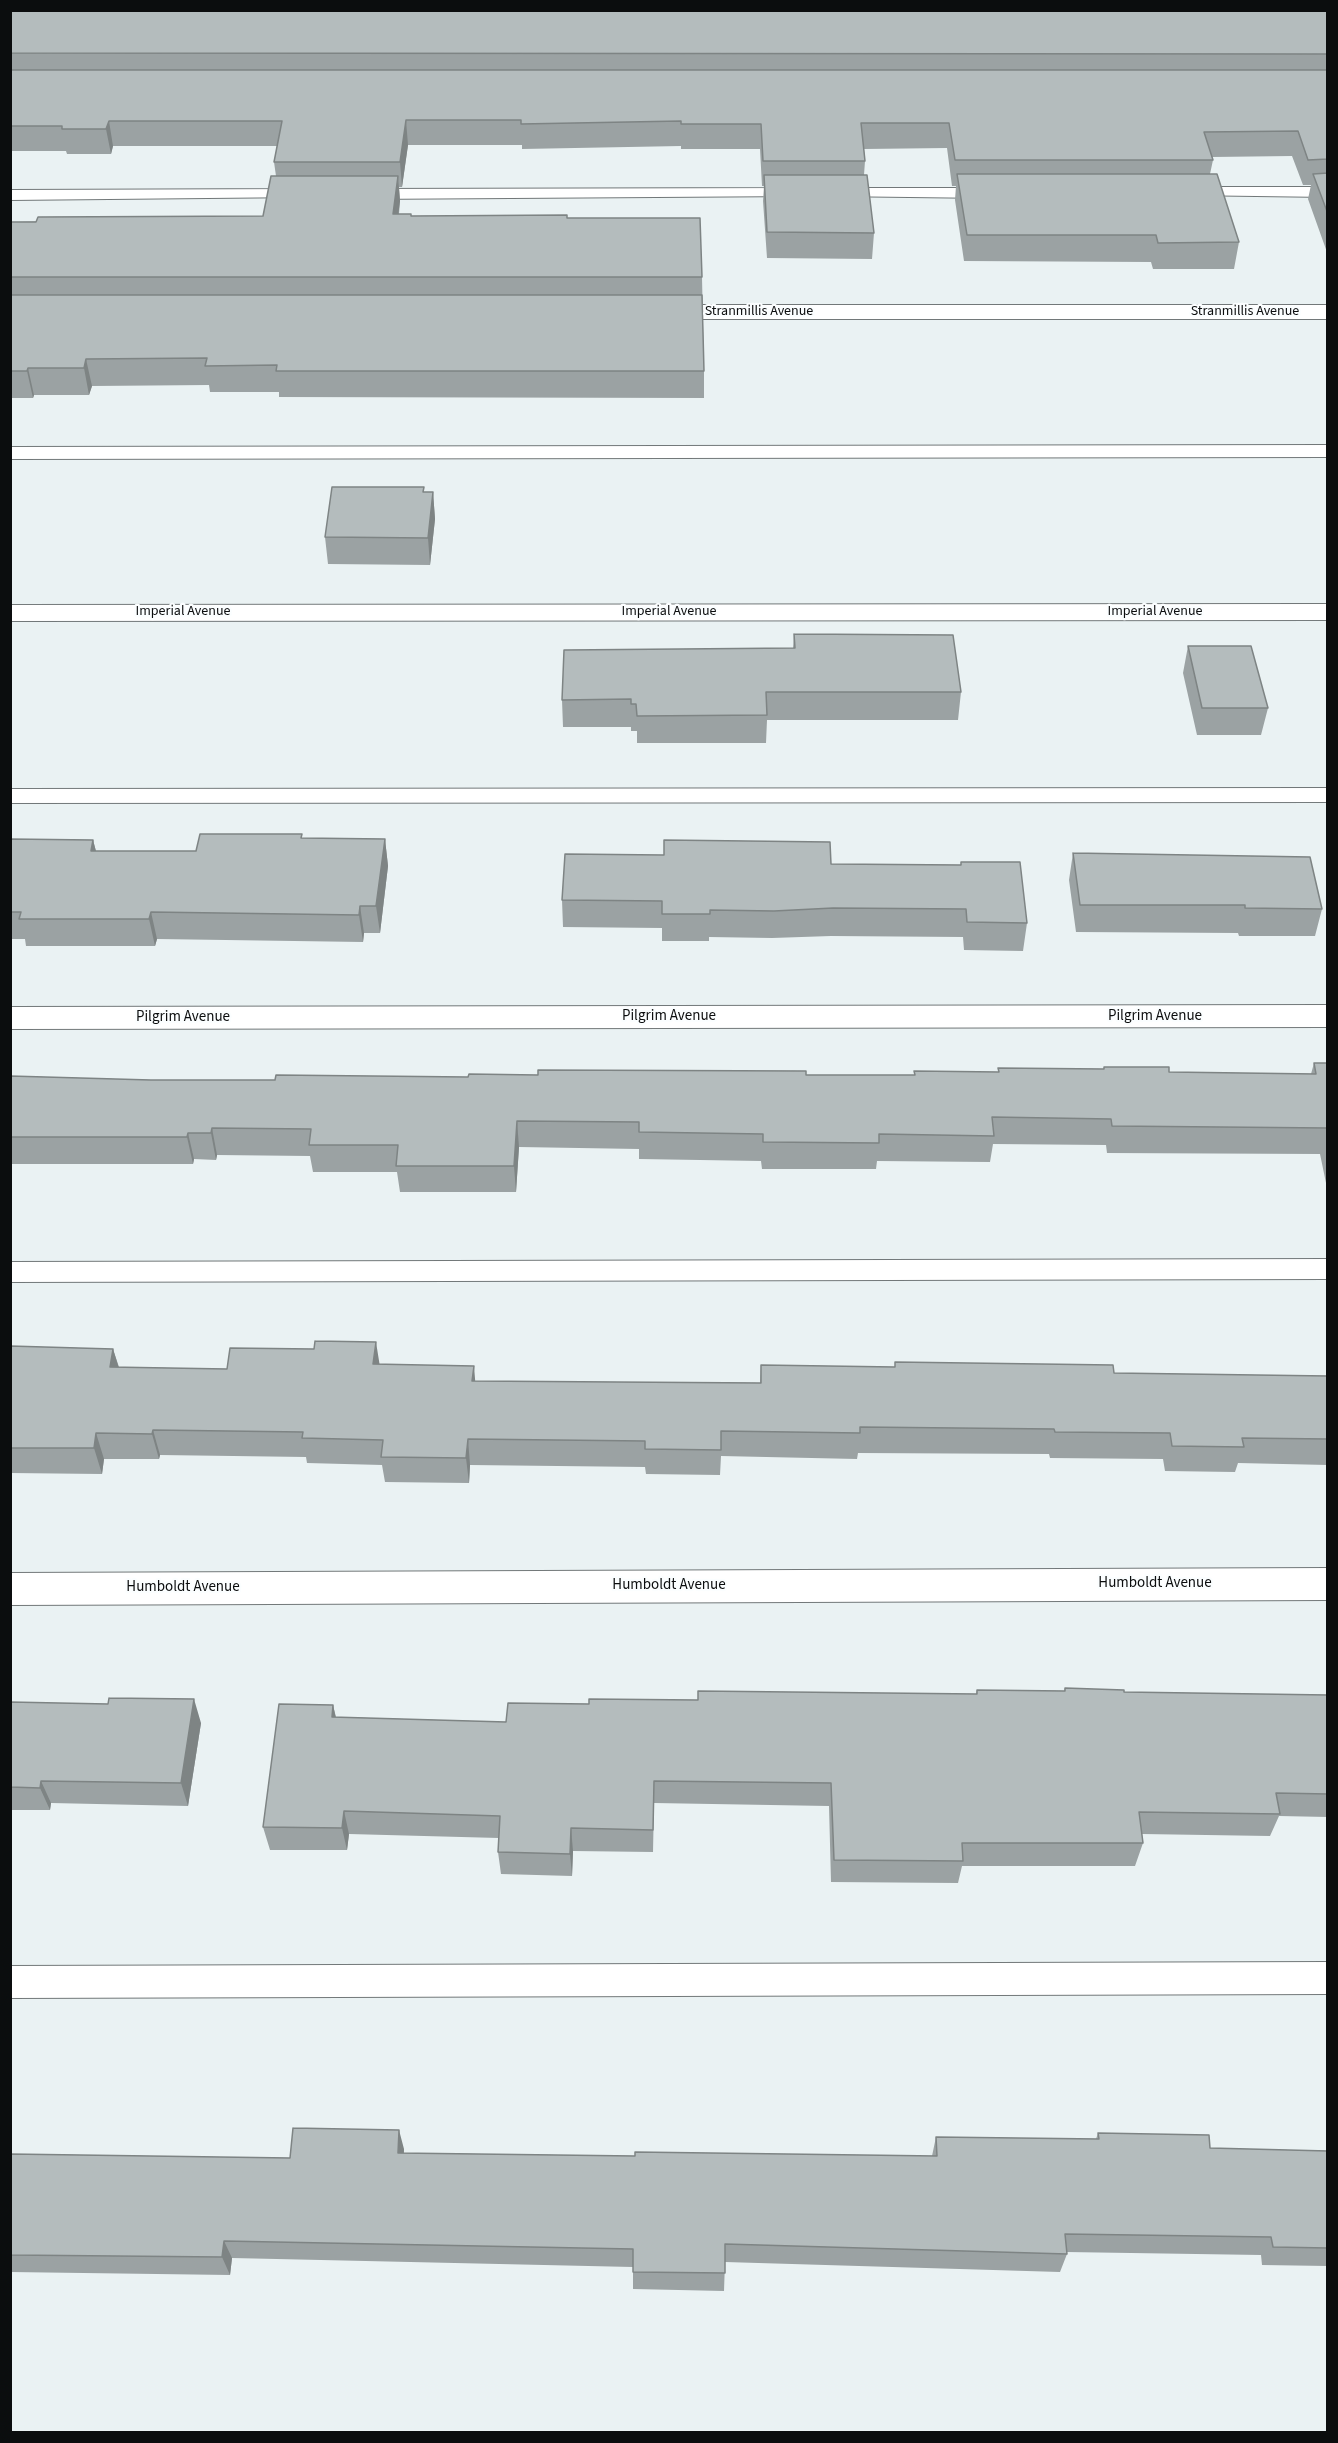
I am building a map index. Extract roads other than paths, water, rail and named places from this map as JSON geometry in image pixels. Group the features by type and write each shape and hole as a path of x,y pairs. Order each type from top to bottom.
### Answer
{"street":[{"name":"Stranmillis Avenue","path":"633,312 1328,312"},
{"name":"Imperial Avenue","path":"10,612 1328,612"},
{"name":"Pilgrim Avenue","path":"10,1018 1328,1016"},
{"name":"Humboldt Avenue","path":"10,1589 1328,1584"}],"lane":[{"path":"1172,192 1328,192"},
{"path":"346,194 1004,193"},
{"path":"10,195 322,194"},
{"path":"10,453 1328,451"},
{"path":"10,796 1328,795"},
{"path":"10,1272 1328,1269"},
{"path":"10,1982 1328,1978"}]}
